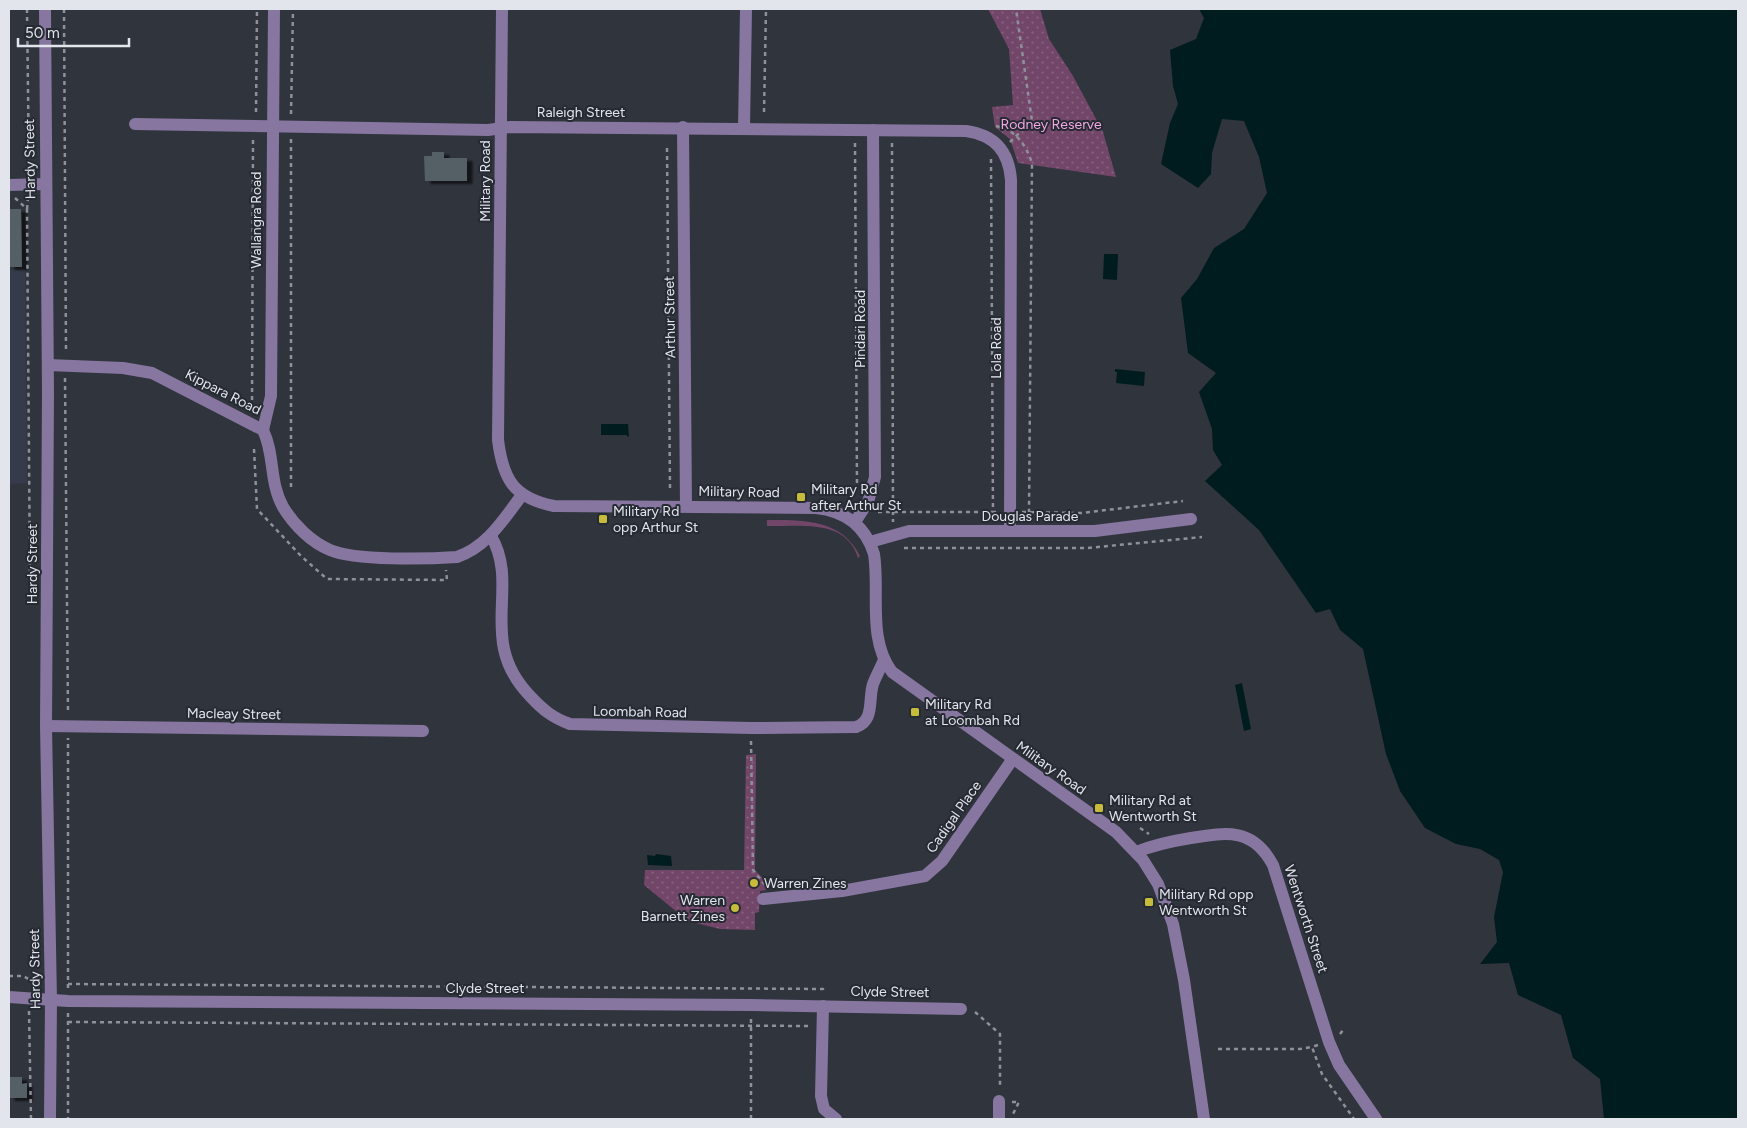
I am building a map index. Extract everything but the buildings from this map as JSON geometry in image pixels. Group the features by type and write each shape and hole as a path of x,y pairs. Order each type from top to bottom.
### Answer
{"street":[{"name":"Hardy Street","path":"45,9 48,366 46,726 51,984 50,1119"},
{"name":"Wallangra Road","path":"263,430 271,396 274,9"},
{"name":"Military Road","path":"502,9 498,440 504,469 515,490 522,496 545,504 562,507 816,508 833,510 855,522 870,542 876,565 877,636 883,662 904,683 1116,832 1136,852 1158,884 1173,924 1184,980 1204,1119"},
{"path":"744,128 746,9"},
{"name":"Raleigh Street","path":"135,124 488,130 500,128 683,127 979,133 990,138 1002,150 1010,166"},
{"name":"Arthur Street","path":"683,127 686,506"},
{"name":"Pindari Road","path":"855,522 868,502 875,478 873,130"},
{"name":"Lola Road","path":"1010,166 1010,530"},
{"path":"9,185 46,184"},
{"name":"Kippara Road","path":"48,366 123,368 152,373 263,430 270,445 274,481 283,507 307,537 332,551 371,557 452,557 468,553 491,536 522,496"},
{"name":"Douglas Parade","path":"870,542 909,531 1095,531 1191,519"},
{"name":"Loombah Road","path":"491,536 497,546 501,563 500,632 503,652 512,673 524,690 553,718 570,724 590,726 848,728 862,725 870,714 873,685 883,662"},
{"name":"Macleay Street","path":"46,726 422,731"},
{"name":"Cadigal Place","path":"763,899 842,891 925,876 942,861 1012,760"},
{"name":"Wentworth Street","path":"1136,852 1158,844 1224,832 1246,837 1267,854 1273,865 1332,1050 1339,1065 1376,1119"},
{"name":"Clyde Street","path":"9,998 68,1001 751,1005 961,1009"},
{"path":"823,1006 821,1096 824,1109 836,1119"},
{"path":"999,1101 999,1119"}],"path":[{"path":"27,208 29,185 28,9"},
{"path":"64,9 68,1119"},
{"path":"292,494 291,126 293,9"},
{"path":"764,112 766,9"},
{"path":"1002,150 1032,121 1016,9"},
{"path":"989,125 1010,130 1016,136 1030,158 1032,177 1029,512"},
{"path":"854,130 857,491"},
{"path":"892,130 893,524"},
{"path":"668,148 670,488"},
{"path":"878,512 992,512"},
{"path":"446,570 447,580"},
{"path":"750,728 753,870 764,884"},
{"path":"1140,828 1152,836"},
{"path":"9,976 22,976 38,984 823,989 823,1006"},
{"path":"29,998 31,1119"},
{"path":"750,1119 751,1005"},
{"path":"961,1009 978,1013 1000,1034 999,1101"},
{"path":"68,1022 823,1026"},
{"path":"1218,1048 1300,1049 1312,1047"}],"shaded area":[{"path":"1199,9 1738,9 1738,1119 1604,1119 1600,1079 1573,1058 1561,1015 1518,995 1509,963 1480,964 1497,942 1494,917 1503,872 1499,860 1480,849 1456,844 1425,828 1400,791 1386,754 1363,649 1340,630 1330,609 1316,613 1259,530 1205,481 1222,465 1213,450 1212,429 1199,392 1216,373 1188,353 1181,298 1197,279 1214,248 1244,229 1267,193 1259,157 1244,121 1222,119 1212,153 1211,174 1198,188 1161,164 1170,123 1178,104 1173,86 1170,50 1196,39 1204,18"},
{"path":"1104,254 1118,254 1117,280 1103,279"},
{"path":"9,270 25,270 27,483 9,484"},
{"path":"1115,369 1145,372 1144,386 1116,383 1117,372 1115,372"},
{"path":"601,424 628,424 629,437 626,435 601,435"},
{"path":"1242,683 1251,729 1244,731 1235,685"},
{"path":"656,854 671,856 672,866 648,865 647,855 655,856"}],"green space":[{"name":"Rodney Reserve","path":"988,9 1040,9 1049,39 1073,76 1103,132 1116,177 1018,163 1010,139 995,127 992,107 1013,105 1009,49"},
{"path":"767,520 794,520 832,528 843,535 852,544 860,556 858,558 852,545 843,536 832,531 820,527 807,526 767,526"},
{"path":"756,754 755,870 768,884 768,890 760,891 759,912 755,913 755,930 720,929 688,921 644,885 645,870 744,870 746,755"}],"place":[{"name":"Military Rd after Arthur St","path":"801,497"},
{"name":"Military Rd opp Arthur St","path":"603,519"},
{"name":"Military Rd at Loombah Rd","path":"915,712"},
{"name":"Military Rd at Wentworth St","path":"1099,808"},
{"name":"Warren Zines","path":"754,883"},
{"name":"Military Rd opp Wentworth St","path":"1149,902"},
{"name":"Warren Barnett Zines","path":"735,908"}]}
